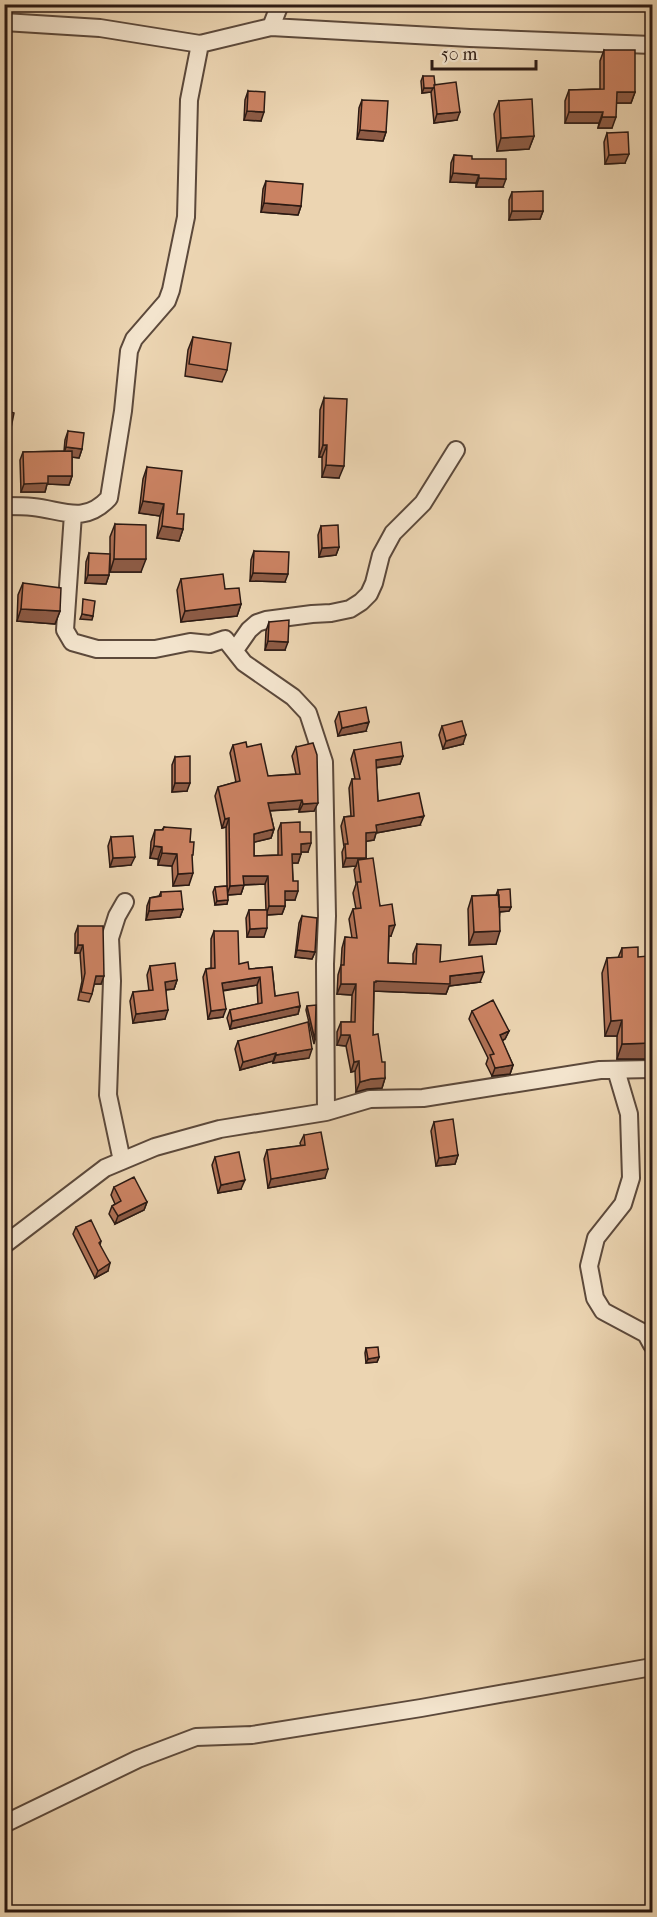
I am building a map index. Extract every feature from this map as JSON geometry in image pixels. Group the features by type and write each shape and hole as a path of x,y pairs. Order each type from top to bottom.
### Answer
{"street":[{"path":"271,27 280,4"},
{"path":"4,22 100,28 200,44 271,27 652,45"},
{"path":"4,506 32,507 73,514 93,512 109,498 123,411 129,351 134,339 167,301 186,217 189,100 200,44"},
{"path":"236,650 257,622 331,613 351,609 361,602 369,594 381,555 393,533 423,503 456,450"},
{"path":"73,514 65,630 72,642 97,649 155,649 190,642 210,644 225,639 244,663 293,697 308,713 324,762 327,916 326,1112"},
{"path":"122,1161 108,1095 112,981 110,938 118,912 125,902"},
{"path":"4,1245 105,1168 155,1147 220,1129 326,1112 370,1099 423,1098 600,1070 652,1069"},
{"path":"616,1070 629,1114 631,1178 623,1203 596,1238 589,1266 595,1298 603,1311 646,1334 652,1345"},
{"path":"4,1824 138,1759 196,1737 252,1735 652,1667"}],"building":[{"path":"604,50 635,50 635,92 617,92 616,117 602,117 603,112 569,112 569,90 604,89"},
{"path":"423,76 434,76 433,88 424,88"},
{"path":"456,82 460,112 437,114 434,85"},
{"path":"248,91 265,92 264,112 247,111"},
{"path":"532,99 534,136 501,138 499,101"},
{"path":"362,100 388,101 386,132 360,130"},
{"path":"628,132 629,154 609,155 607,133"},
{"path":"454,155 472,156 472,159 506,159 506,179 479,178 479,175 453,173"},
{"path":"266,181 303,184 301,206 264,203"},
{"path":"543,191 543,211 512,211 512,192"},
{"path":"193,337 231,343 227,370 189,364"},
{"path":"324,398 347,399 344,466 326,465 327,445 323,445"},
{"path":"4,410 14,413 7,448 4,447"},
{"path":"68,431 84,433 82,449 66,447"},
{"path":"72,451 72,476 48,476 48,483 24,484 23,452"},
{"path":"147,467 182,471 177,514 184,514 183,529 162,526 164,504 143,501"},
{"path":"115,524 146,525 146,559 114,559"},
{"path":"338,525 339,547 322,548 321,526"},
{"path":"254,551 289,552 288,574 253,573"},
{"path":"89,553 110,554 109,575 88,575"},
{"path":"223,574 225,589 239,588 241,604 185,611 181,579"},
{"path":"23,583 61,588 60,611 21,609"},
{"path":"83,599 95,601 93,616 82,614"},
{"path":"289,620 288,642 268,641 269,622"},
{"path":"366,707 369,722 342,728 339,712"},
{"path":"462,721 466,735 446,741 442,726"},
{"path":"246,742 247,747 261,744 268,776 300,774 296,747 313,743 317,755 318,803 303,804 302,800 268,803 274,829 254,834 254,856 282,855 281,823 300,822 300,832 311,832 311,843 301,844 301,854 292,854 293,881 298,881 298,891 285,891 285,906 269,906 268,876 243,876 244,885 230,886 229,818 225,819 218,787 240,781 233,745"},
{"path":"401,742 403,756 376,760 378,801 419,793 424,816 376,825 377,832 366,833 366,858 346,858 345,844 348,844 344,817 354,816 352,779 360,779 354,750"},
{"path":"190,756 190,783 175,783 175,757"},
{"path":"164,827 191,829 190,842 194,842 193,873 178,874 177,854 162,853 162,847 154,846 155,830 163,830"},
{"path":"133,836 135,857 113,858 111,837"},
{"path":"373,858 380,906 392,904 395,925 389,926 388,963 416,964 417,944 441,945 440,962 482,956 484,972 450,976 450,984 374,982 373,1035 378,1034 382,1062 385,1062 385,1078 360,1082 359,1061 354,1062 350,1035 341,1035 341,1022 355,1022 356,984 341,984 341,965 344,965 345,937 357,938 353,909 361,908 357,882 361,882 358,860"},
{"path":"227,886 228,900 217,901 215,887"},
{"path":"510,889 511,907 499,907 498,890"},
{"path":"181,891 183,909 149,911 150,898 161,896 161,892"},
{"path":"499,895 500,931 474,932 472,896"},
{"path":"249,910 267,910 267,928 250,929"},
{"path":"302,916 317,918 315,952 297,950"},
{"path":"78,926 103,926 104,976 96,976 92,994 81,992 85,973 83,945 78,945"},
{"path":"214,931 238,931 239,964 248,962 249,969 272,967 275,996 298,992 300,1006 232,1021 230,1010 262,1003 260,977 222,983 226,1009 211,1011 206,969 215,968"},
{"path":"638,947 638,957 648,956 652,1043 622,1044 622,1020 611,1021 607,958 622,957 622,948"},
{"path":"175,963 177,980 165,982 168,1010 136,1014 133,992 153,990 150,966"},
{"path":"493,1000 509,1031 500,1035 513,1065 495,1068 490,1055 494,1054 472,1011"},
{"path":"316,1005 315,1040 307,1006"},
{"path":"308,1022 312,1049 276,1055 276,1053 243,1062 238,1041"},
{"path":"453,1119 458,1155 439,1158 434,1122"},
{"path":"321,1132 328,1169 271,1179 267,1150 305,1145 304,1135"},
{"path":"239,1152 245,1180 221,1185 215,1157"},
{"path":"134,1177 147,1202 118,1216 112,1206 121,1201 114,1187"},
{"path":"91,1220 101,1241 99,1243 110,1263 98,1271 76,1227"},
{"path":"378,1347 379,1357 368,1359 366,1348"}]}
